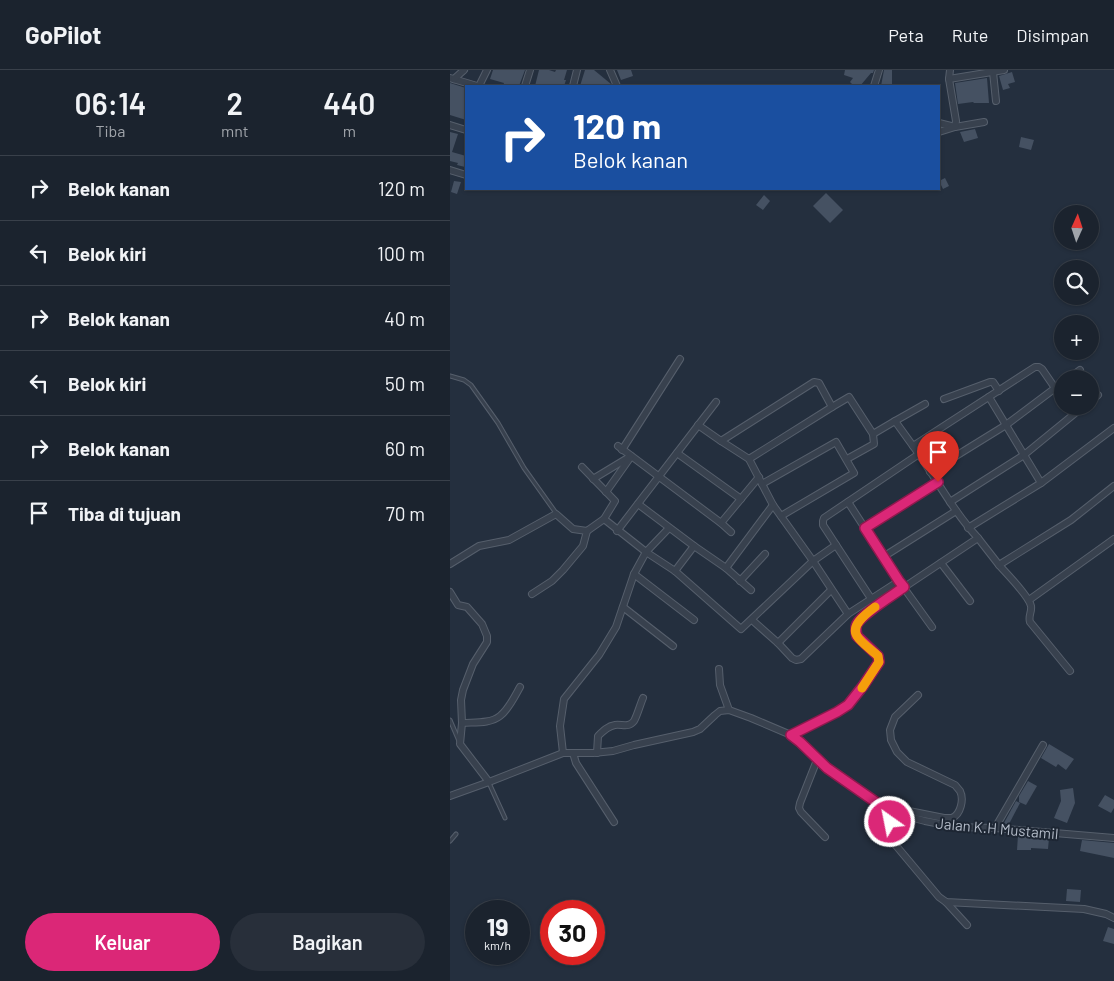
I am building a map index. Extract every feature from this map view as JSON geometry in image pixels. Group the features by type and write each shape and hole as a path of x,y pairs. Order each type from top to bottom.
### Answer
{"street":[{"path":"452,79 464,70"},
{"path":"478,85 486,70"},
{"path":"525,85 530,70"},
{"path":"573,85 577,70"},
{"path":"610,70 617,85"},
{"path":"874,85 879,70"},
{"path":"950,70 949,79 956,121 955,127"},
{"path":"949,79 1004,70"},
{"path":"993,72 996,100"},
{"path":"452,79 474,85"},
{"path":"940,122 955,127"},
{"path":"940,132 984,122"},
{"path":"450,125 465,130"},
{"path":"450,170 465,176"},
{"path":"680,359 620,448 731,532"},
{"path":"913,446 1036,367 1042,369 1054,385"},
{"path":"721,441 816,381 819,383 832,407"},
{"path":"944,399 990,382 993,382 998,391"},
{"path":"930,472 1006,425 1054,389"},
{"path":"748,459 849,397 873,434 874,444 847,459"},
{"path":"989,397 1042,483"},
{"path":"617,531 716,402"},
{"path":"873,434 924,404"},
{"path":"950,502 1024,455 1073,415"},
{"path":"895,421 968,528 1029,600 1031,607 1030,622 1070,671"},
{"path":"698,425 748,459 773,505 848,614"},
{"path":"968,528 1042,483 1114,428"},
{"path":"762,484 836,442 847,459 854,473 781,516"},
{"path":"677,453 741,499"},
{"path":"872,600 836,545 823,521 824,518 919,454"},
{"path":"593,479 631,456"},
{"path":"606,492 631,456"},
{"path":"532,594 552,581 563,570 583,546 587,531 604,519 615,501 582,467"},
{"path":"721,523 759,477"},
{"path":"865,528 938,482"},
{"path":"1000,565 1071,520 1114,486"},
{"path":"848,502 899,581 932,626"},
{"path":"638,504 726,568 751,590"},
{"path":"726,568 773,505"},
{"path":"883,557 956,511"},
{"path":"450,564 479,546 509,540 556,514 573,529 587,531"},
{"path":"604,519 617,531 675,571 741,629 812,561 836,545"},
{"path":"563,752 560,726 564,699 603,648 616,627 634,574 646,552 669,528"},
{"path":"791,735 848,705 879,662 878,656 857,636 857,623 870,610 978,538"},
{"path":"1029,600 1114,540"},
{"path":"675,571 694,546"},
{"path":"740,581 765,554"},
{"path":"941,563 970,601"},
{"path":"634,574 694,620"},
{"path":"752,620 792,658 796,660 801,659 848,614 899,581"},
{"path":"778,644 831,590"},
{"path":"450,592 458,604 467,607 482,624 488,636 487,642 473,664 463,690 460,709 462,723 460,744 489,782"},
{"path":"623,608 673,646"},
{"path":"450,796 563,752 597,753 613,751 700,730 720,711 729,710 720,685 719,670"},
{"path":"462,723 484,722 500,717 520,687"},
{"path":"880,806 952,818 958,813 961,806 960,791 955,785 907,762 897,752 891,740 890,730 895,717 918,695"},
{"path":"597,753 598,736 609,727 630,725 634,721 643,698"},
{"name":"Jalan K.H Mustamil","path":"729,710 791,735 817,760 890,812 956,827 995,828 1114,838"},
{"path":"995,828 1043,745"},
{"path":"573,753 576,763 614,822"},
{"path":"817,760 799,808 825,837"},
{"path":"890,812 892,842 939,897 967,925"},
{"path":"946,902 1084,909 1106,914 1114,918"}],"lane":[{"path":"450,376 464,380 471,385 498,423 524,468 556,514"},
{"path":"450,720 460,744"},
{"path":"489,782 505,818"},
{"path":"450,841 456,834"}],"building":[{"path":"493,70 525,70 519,85 503,85 504,83 490,79"},
{"path":"539,70 555,72 556,70 567,70 564,85 535,85"},
{"path":"585,70 594,70 612,85 580,85"},
{"path":"617,70 631,70 633,76 621,80"},
{"path":"845,70 874,70 861,85 853,85 850,82 853,78 844,75"},
{"path":"884,70 892,70 892,85 881,85"},
{"path":"1012,72 1015,82 1008,84 1010,88 1003,90 999,76"},
{"path":"987,78 989,103 973,102 958,104 955,83"},
{"path":"450,83 465,88 465,120 450,115"},
{"path":"975,129 978,138 964,142 960,132"},
{"path":"450,132 458,134 452,152 465,156 465,167 450,161"},
{"path":"1021,137 1034,140 1031,150 1019,147"},
{"path":"945,178 949,186 943,189 940,180"},
{"path":"454,181 461,182 457,194 451,192"},
{"path":"826,193 843,210 830,223 813,206"},
{"path":"764,195 770,201 763,210 756,205"},
{"path":"1049,744 1074,759 1066,770 1058,764 1056,767 1041,758"},
{"path":"1028,781 1037,786 1026,805 1019,802 1019,796"},
{"path":"1073,788 1075,803 1067,823 1054,818 1061,801 1060,790"},
{"path":"1105,795 1114,800 1114,808 1111,813 1098,806"},
{"path":"1016,801 1020,803 1009,824 1006,824 1004,823"},
{"path":"1018,835 1049,838 1048,849 1031,848 1031,850 1017,850"},
{"path":"1082,840 1114,843 1114,858 1080,851"},
{"path":"1067,889 1081,890 1080,902 1066,901"},
{"path":"1108,927 1114,929 1114,944 1103,941"}],"slow traffic":[{"path":"862,688 879,662 879,659 857,636 856,629 857,623 875,607"}],"route":[{"path":"890,822 890,812 827,768 791,735 848,705 879,662 878,656 857,636 856,626 870,610 904,587 865,528 938,482"}]}
